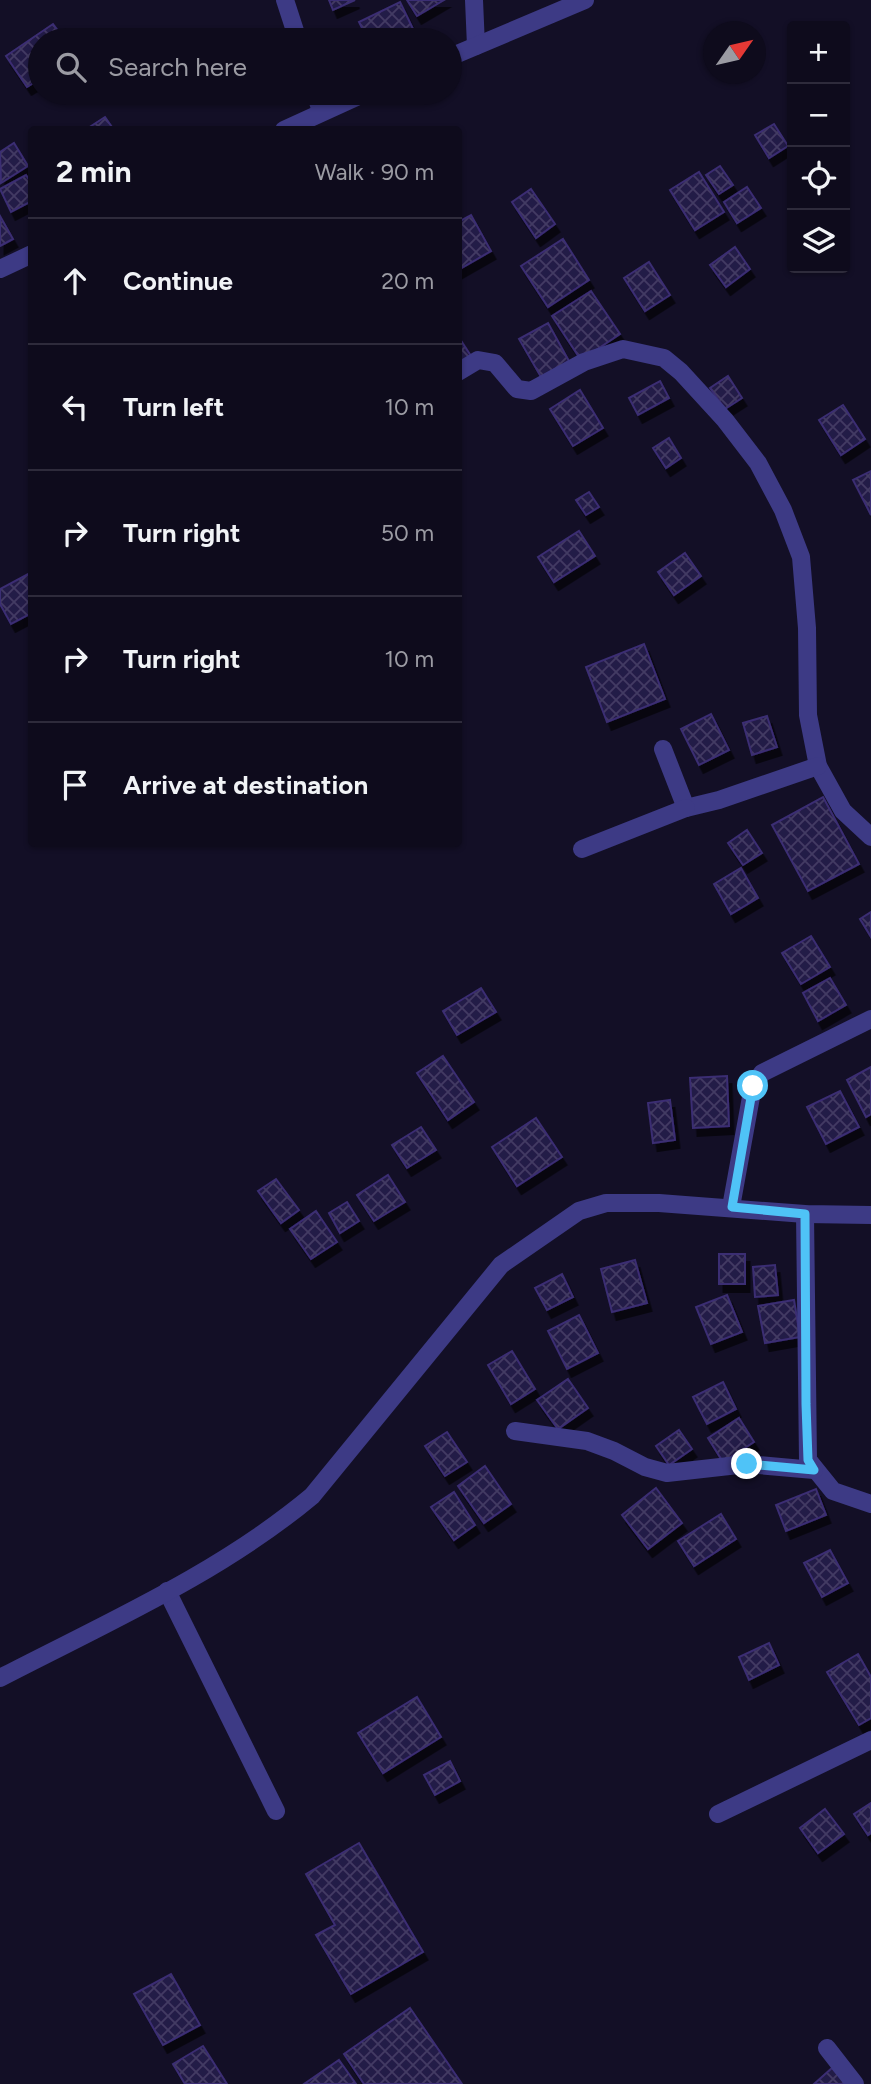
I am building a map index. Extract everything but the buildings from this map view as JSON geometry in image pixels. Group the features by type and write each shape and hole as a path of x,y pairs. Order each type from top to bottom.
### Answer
{"street":[{"path":"285,0 294,28"},
{"path":"474,0 476,46"},
{"path":"462,52 585,0"},
{"path":"319,105 321,111"},
{"path":"292,126 336,105"},
{"path":"0,269 28,256"},
{"path":"462,370 478,360 495,363 517,389 531,391 584,362 623,349 647,353 664,358 681,372 725,420 764,475 783,510 801,557 807,628 808,715 818,766 843,811 871,837"},
{"path":"663,749 685,808"},
{"path":"582,849 685,808 719,800 818,766"},
{"path":"732,1207 753,1086 762,1073 871,1018"},
{"path":"0,1678 167,1591 275,1527 312,1496 501,1265 579,1211 606,1203 871,1215"},
{"path":"805,1214 808,1460 832,1491 871,1504"},
{"path":"515,1431 587,1441 645,1467 667,1473 747,1464 814,1470"},
{"path":"167,1591 276,1811"},
{"path":"718,1814 871,1740"},
{"path":"827,2048 855,2084"}],"route":[{"path":"747,1464 814,1470 808,1460 806,1404 805,1214 732,1207 753,1086"}]}
